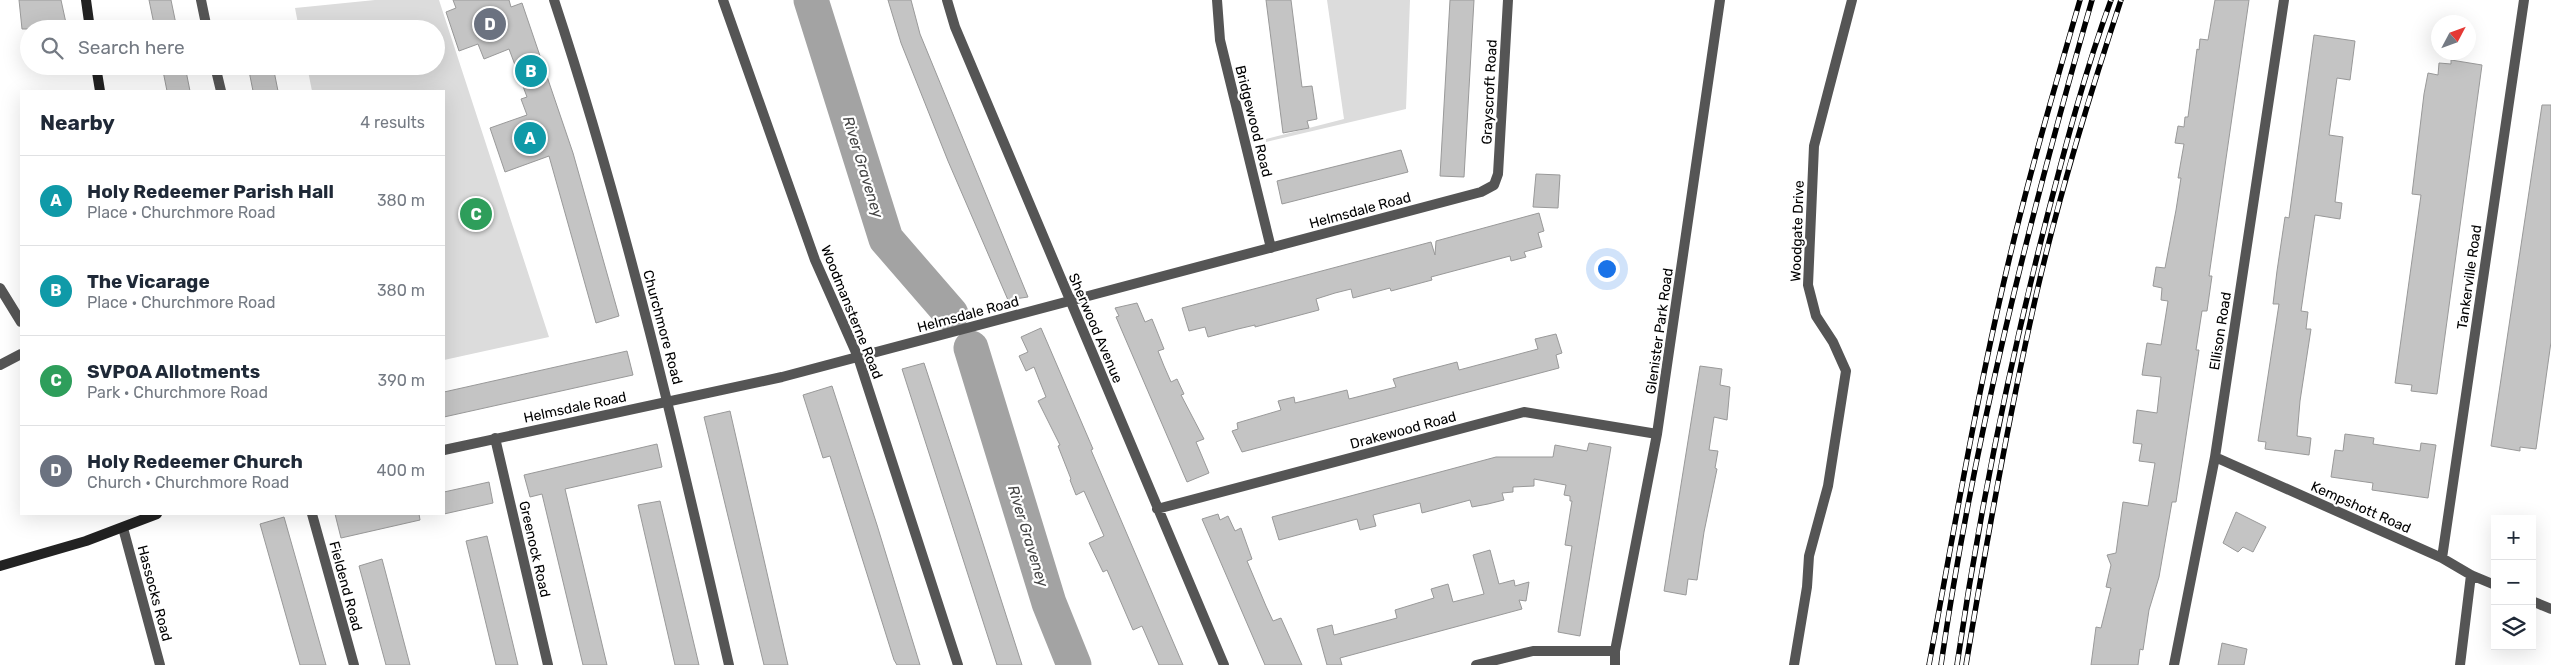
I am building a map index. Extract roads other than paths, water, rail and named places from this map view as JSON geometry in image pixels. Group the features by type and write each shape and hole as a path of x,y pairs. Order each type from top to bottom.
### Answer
{"main road":[{"path":"86,0 89,20"},
{"path":"97,75 100,90"},
{"path":"0,566 123,528 155,515"}],"street":[{"path":"201,0 205,20"},
{"name":"Churchmore Road","path":"554,0 605,166 658,359 729,665"},
{"name":"Woodmansterne Road","path":"724,0 815,260 858,356 958,665"},
{"name":"Sherwood Avenue","path":"947,0 955,27 1157,510 1224,665"},
{"name":"Bridgewood Road","path":"1217,0 1220,40 1271,248"},
{"name":"Grayscroft Road","path":"1494,185 1498,174 1508,0"},
{"name":"Glenister Park Road","path":"1615,665 1616,651 1658,434 1720,0"},
{"name":"Woodgate Drive","path":"1794,665 1807,587 1809,556 1828,486 1846,371 1833,342 1816,316 1808,285 1814,146 1852,0"},
{"name":"Ellison Road","path":"2174,665 2215,457 2284,0"},
{"name":"Tankerville Road","path":"2442,558 2524,0"},
{"path":"217,75 221,90"},
{"name":"Helmsdale Road","path":"445,450 782,377 1481,192 1494,185"},
{"path":"0,288 20,320"},
{"path":"0,365 20,355"},
{"name":"Drakewood Road","path":"1157,510 1524,412 1658,434"},
{"name":"Greenock Road","path":"496,438 548,665"},
{"name":"Kempshott Road","path":"2215,457 2442,558 2470,575 2491,583"},
{"name":"Fieldend Road","path":"312,515 354,665"},
{"name":"Hassocks Road","path":"123,528 160,665"},
{"path":"2460,665 2470,575"},
{"path":"2536,603 2551,609"},
{"path":"1476,665 1533,652 1616,651"}],"waterway":[{"name":"River Graveney","path":"811,0 886,239 951,314"},
{"name":"River Graveney","path":"971,348 1049,603 1074,665"}],"railway":[{"path":"1929,665 1966,462 1997,310 2034,162 2080,0"},
{"path":"1941,665 1954,580 1970,496 2005,330 2046,165 2092,0"},
{"path":"1957,665 1985,496 2020,328 2069,135 2084,81 2111,0"},
{"path":"1966,665 2004,451 2039,282 2071,160 2121,0"}],"place":[{"name":"Holy Redeemer Church","path":"490,24"},
{"name":"The Vicarage","path":"531,71"},
{"name":"Holy Redeemer Parish Hall","path":"530,138"},
{"name":"SVPOA Allotments","path":"476,214"}]}
